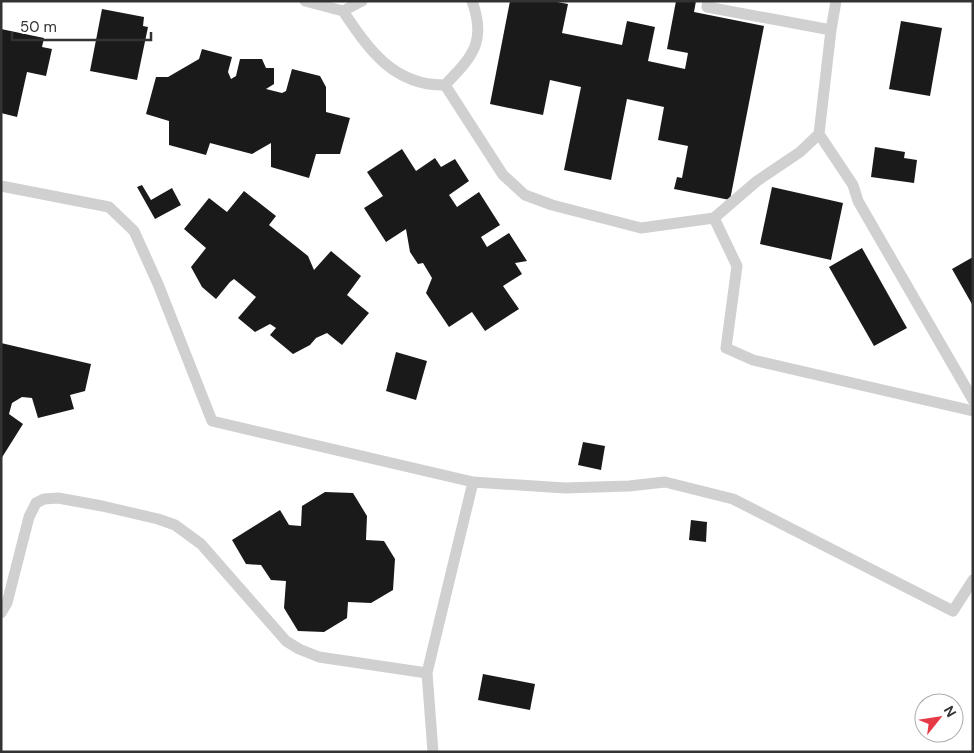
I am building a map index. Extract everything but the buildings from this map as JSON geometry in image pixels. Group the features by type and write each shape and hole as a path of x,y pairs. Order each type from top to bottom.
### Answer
{"lane":[{"path":"305,1 343,11 364,42 383,64 403,76 430,86 445,86 468,61 478,40 478,17 472,1"},
{"path":"343,11 362,1"},
{"path":"708,1 707,7 831,30"},
{"path":"445,86 503,175 525,195 552,205 641,228 714,218 757,181 800,152 819,134 836,1"},
{"path":"819,134 853,185 858,201 973,400"},
{"path":"1,186 109,208 134,230 158,284 212,421 473,482 565,488 629,486 665,482 733,499 952,610 973,580"},
{"path":"714,218 737,266 726,348 753,360 973,411"},
{"path":"433,752 427,672 473,482"},
{"path":"1,613 7,603 14,581 29,517 36,503 44,499 58,498 111,508 175,525 201,544 286,641 299,649 319,657 427,672"}]}
